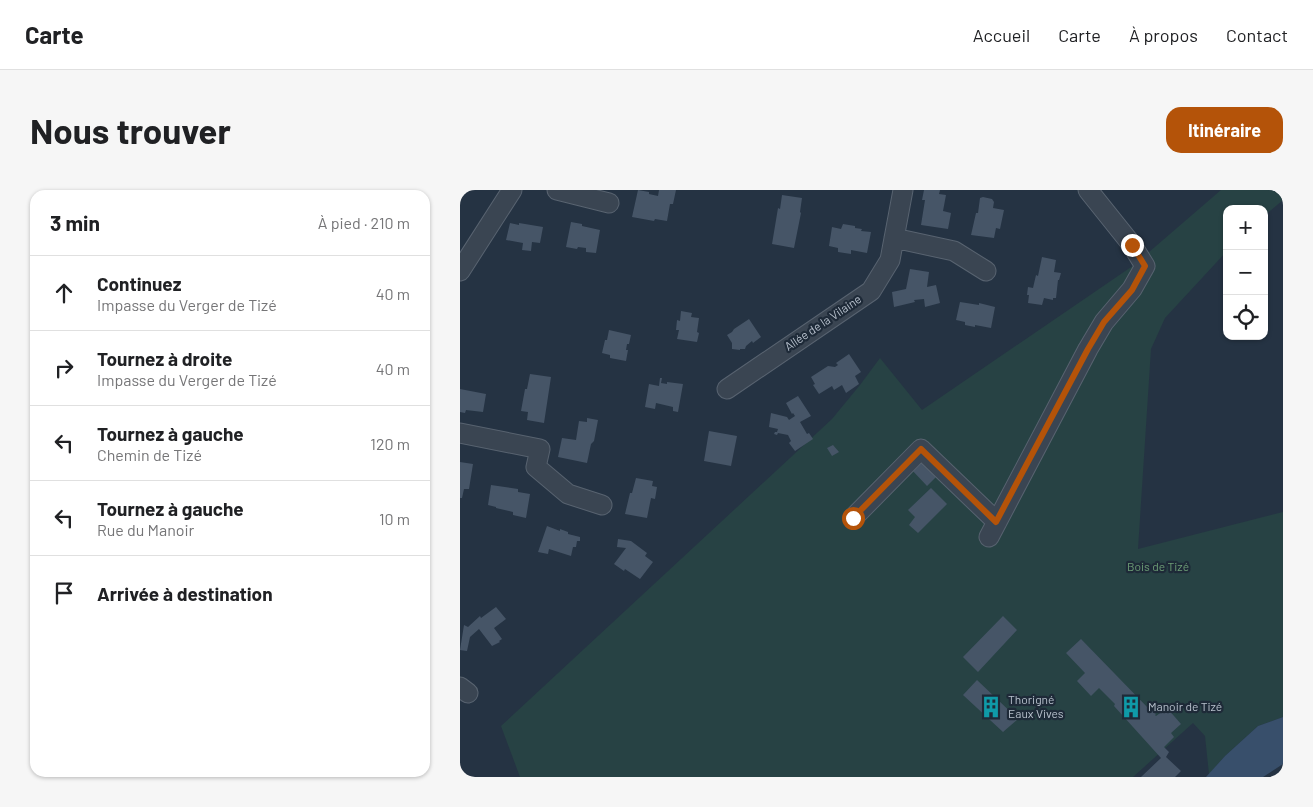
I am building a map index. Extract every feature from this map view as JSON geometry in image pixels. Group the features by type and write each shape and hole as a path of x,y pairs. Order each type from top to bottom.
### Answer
{"street":[{"path":"460,271 512,190"},
{"path":"557,190 609,203"},
{"name":"Allée de la Vilaine","path":"727,389 871,290 890,260 903,190"},
{"path":"853,518 921,449 993,530 1088,349 1104,322 1132,290 1145,266 1132,245 1088,190"},
{"path":"894,238 954,251 986,271"},
{"path":"460,434 540,449 536,467 568,494 602,505"}],"green space":[{"name":"Bois de Tizé","path":"1221,190 1283,190 1283,200 1268,213 1268,205 1223,205 1223,255 1165,318 1151,349 1138,549 1283,512 1283,717 1258,726 1225,756 1209,774 1205,736 1193,723 1133,777 520,777 501,726 832,419 880,358 922,410 1134,265"}],"water":[{"path":"1283,717 1283,764 1263,777 1206,777 1225,756 1258,726"}],"building":[{"path":"638,190 658,196 659,190 676,190 673,204 670,204 667,221 632,217"},
{"path":"924,190 940,190 939,194 946,195 943,211 951,213 948,229 921,225 925,200 922,200"},
{"path":"782,195 802,198 794,248 772,244"},
{"path":"980,198 992,199 994,202 993,208 1004,210 1000,229 996,228 994,238 971,235 976,213 978,213"},
{"path":"571,222 600,230 596,253 586,252 586,248 566,247"},
{"path":"510,223 543,227 540,243 532,242 531,251 522,250 523,243 506,240"},
{"path":"843,224 855,226 855,228 862,229 861,231 871,232 867,253 851,250 851,254 838,252 838,248 829,246 832,227 841,229"},
{"path":"1042,257 1056,260 1054,272 1061,273 1058,280 1056,298 1053,298 1053,300 1044,298 1042,305 1028,303 1028,287 1033,288"},
{"path":"910,269 929,272 927,287 936,285 940,303 925,307 924,299 914,300 915,302 894,307 892,292 906,289"},
{"path":"960,302 979,305 979,303 995,307 991,328 965,325 965,322 956,320"},
{"path":"681,311 692,313 691,317 699,318 697,342 677,339 679,330 676,330 677,320 680,321"},
{"path":"749,319 761,337 753,343 752,341 745,349 732,349 732,343 727,335"},
{"path":"609,330 631,335 629,344 627,344 626,361 610,358 610,355 602,353"},
{"path":"849,354 861,372 855,376 859,384 846,393 842,385 834,390 832,386 819,394 813,385 815,384 811,377 828,366 835,367 838,365 836,363"},
{"path":"530,374 551,377 544,423 527,420 528,412 521,411"},
{"path":"660,378 662,378 661,383 683,384 678,412 673,411 673,407 656,403 655,409 645,407 649,384 659,386"},
{"path":"460,389 486,394 483,412 466,410 465,413 460,412"},
{"path":"798,396 811,416 800,422 807,434 809,433 813,439 795,451 789,443 791,441 788,435 774,434 778,429 769,427 771,413 787,417 789,420 795,416 786,403"},
{"path":"587,418 598,420 587,463 558,457 562,438 576,440 579,421 587,422"},
{"path":"709,431 737,436 731,466 704,461"},
{"path":"833,445 839,452 832,456 827,448"},
{"path":"919,459 936,477 927,486 910,468"},
{"path":"460,462 473,464 469,489 464,489 462,498 460,498"},
{"path":"636,478 653,481 652,486 657,487 655,499 651,498 647,518 625,514"},
{"path":"491,485 518,489 518,492 530,494 526,518 488,505"},
{"path":"931,488 947,504 918,533 909,525 915,517 908,510"},
{"path":"547,526 580,537 576,547 573,547 571,556 549,549 548,554 538,552"},
{"path":"618,539 631,541 647,553 645,556 653,562 640,579 614,564 626,548 617,547"},
{"path":"496,607 506,619 494,628 502,639 500,642 492,646 479,629 470,637 467,651 460,650 464,625 468,627 480,616 481,618"},
{"path":"1003,616 1017,630 978,672 963,657"},
{"name":"Manoir de Tizé","path":"1081,639 1156,716 1167,708 1181,724 1171,733 1174,737 1164,747 1169,752 1166,757 1181,771 1175,777 1141,777 1161,758 1099,688 1091,696 1077,681 1085,673 1066,653"},
{"name":"Thorigné Eaux Vives","path":"977,680 1018,719 1003,732 963,695"}],"place":[{"name":"Thorigné Eaux Vives","path":"991,707"},
{"name":"Manoir de Tizé","path":"1131,707"}],"route":[{"path":"853,518 921,449 996,522 1088,349 1104,322 1132,290 1145,266 1132,245"}]}
